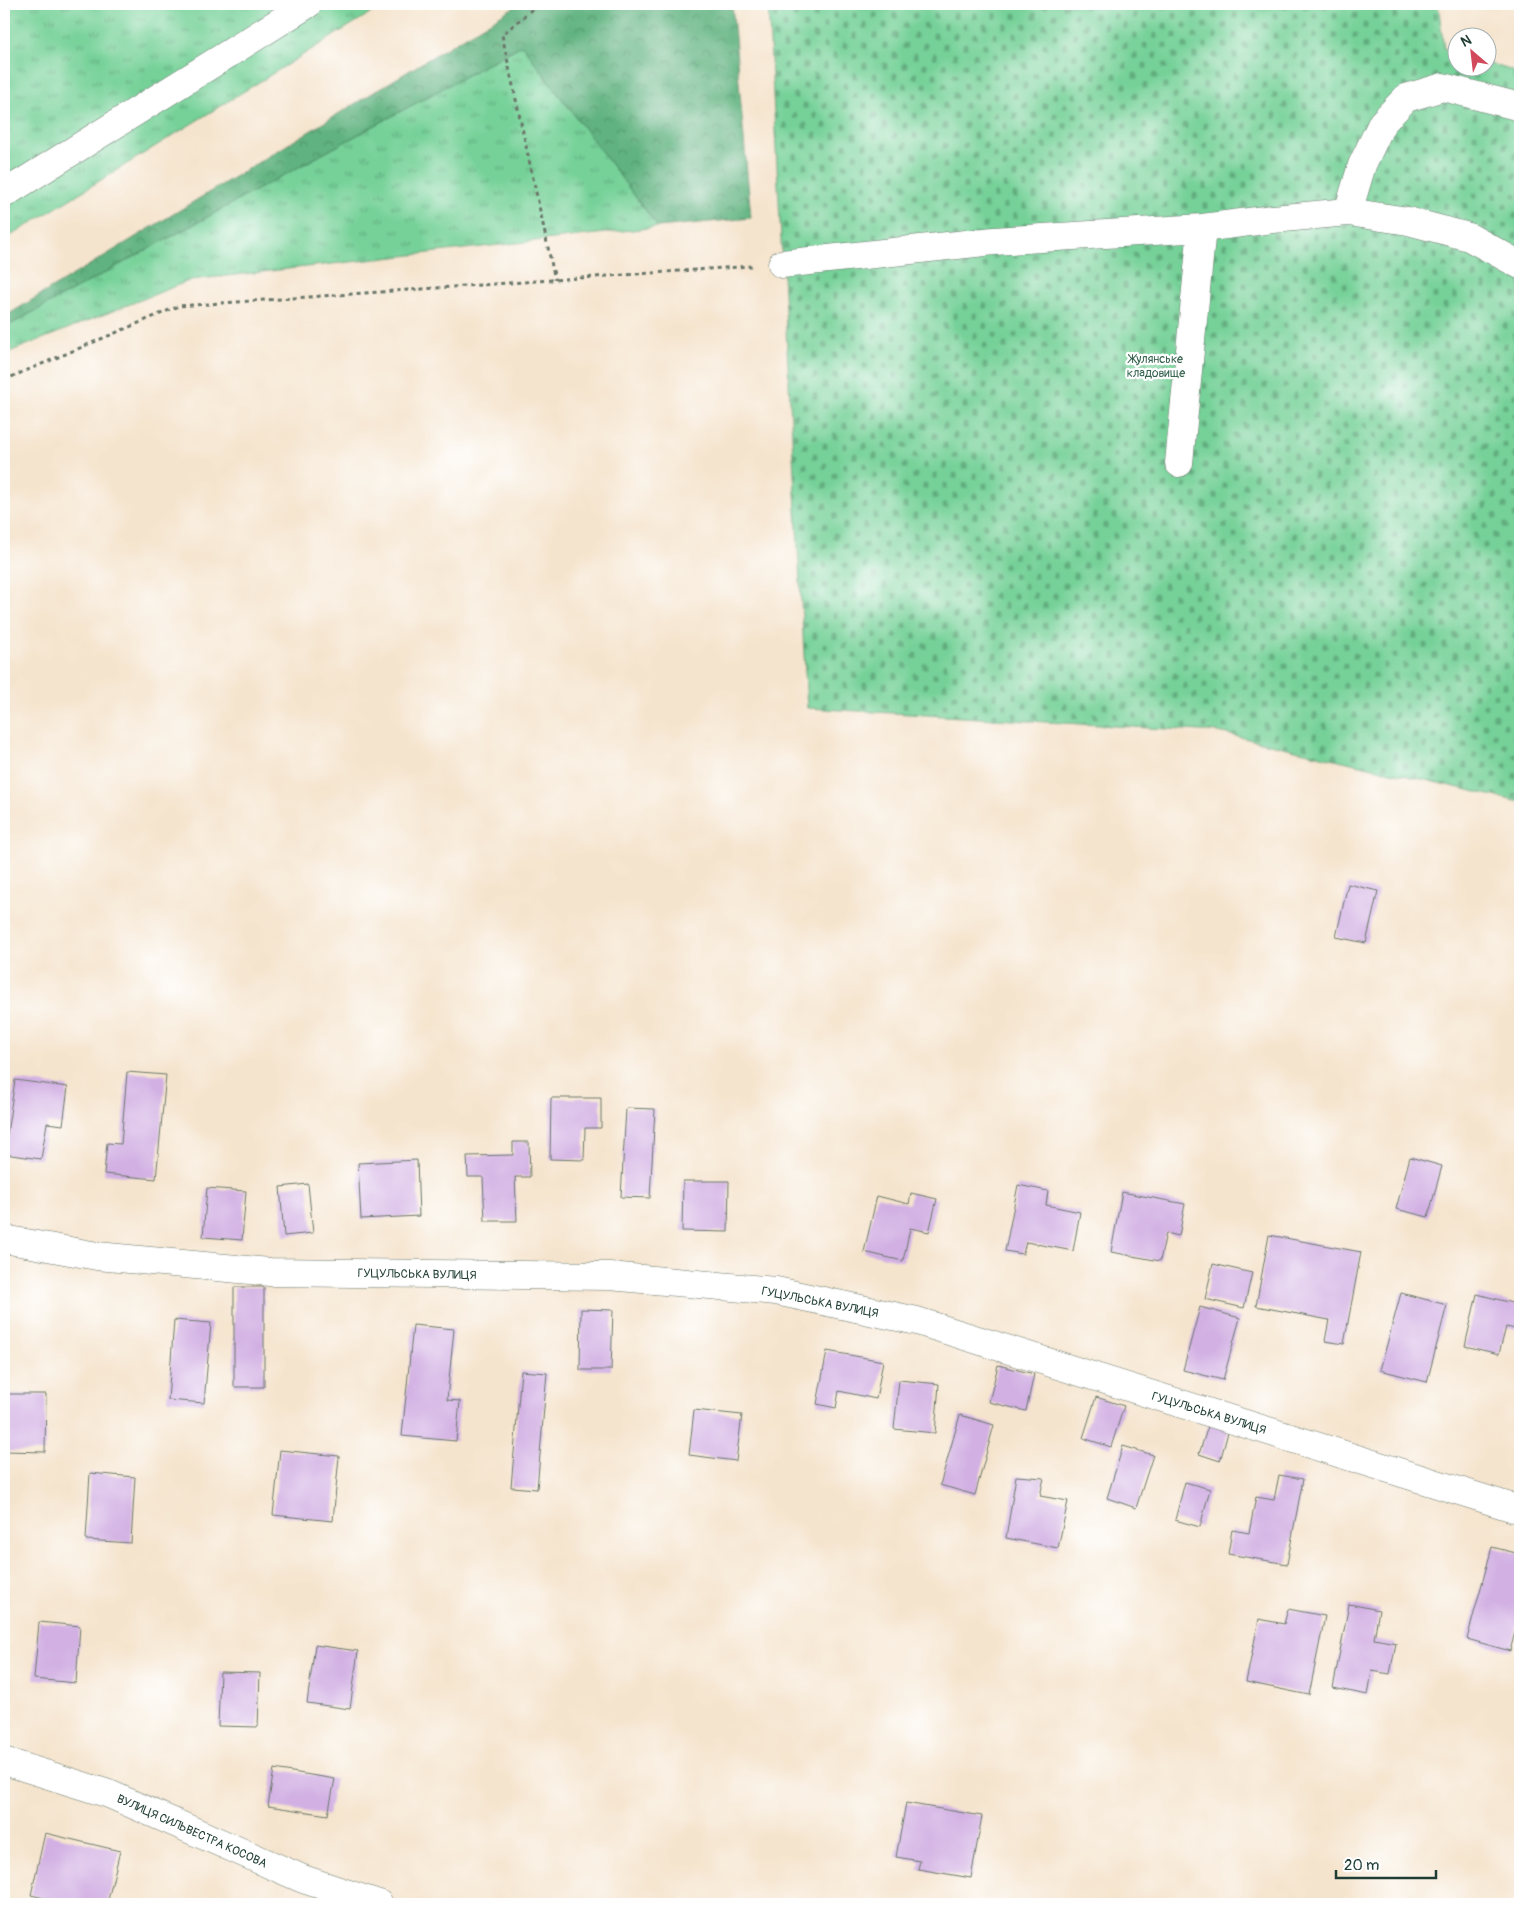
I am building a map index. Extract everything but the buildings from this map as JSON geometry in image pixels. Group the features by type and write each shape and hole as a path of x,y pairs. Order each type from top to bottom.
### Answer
{"street":[{"path":"4,194 308,4"},
{"path":"1348,212 1362,165 1382,123 1406,98 1443,87 1520,107"},
{"path":"782,264 994,241 1202,228 1348,212 1408,221 1469,237 1520,265"},
{"path":"1179,463 1202,228"},
{"name":"ГУЦУЛЬСЬКА ВУЛИЦЯ","path":"4,1239 96,1256 270,1272 609,1276 776,1291 917,1321 1520,1510"},
{"name":"ВУЛИЦЯ СИЛЬВЕСТРА КОСОВА","path":"4,1761 109,1794 303,1879 379,1904"}],"path":[{"path":"538,4 502,35 555,280"},
{"path":"4,380 179,306 782,264"}],"green space":[{"path":"4,4 385,4 4,240"},
{"path":"519,4 732,4 751,218 658,227 522,45 4,328 4,317"},
{"name":"Жулянське кладовище","path":"768,4 1438,4 1444,49 1446,50 1446,78 1496,78 1496,66 1520,73 1520,802 1218,732 807,708"},
{"path":"522,45 658,227 191,280 4,354 4,328"}]}
